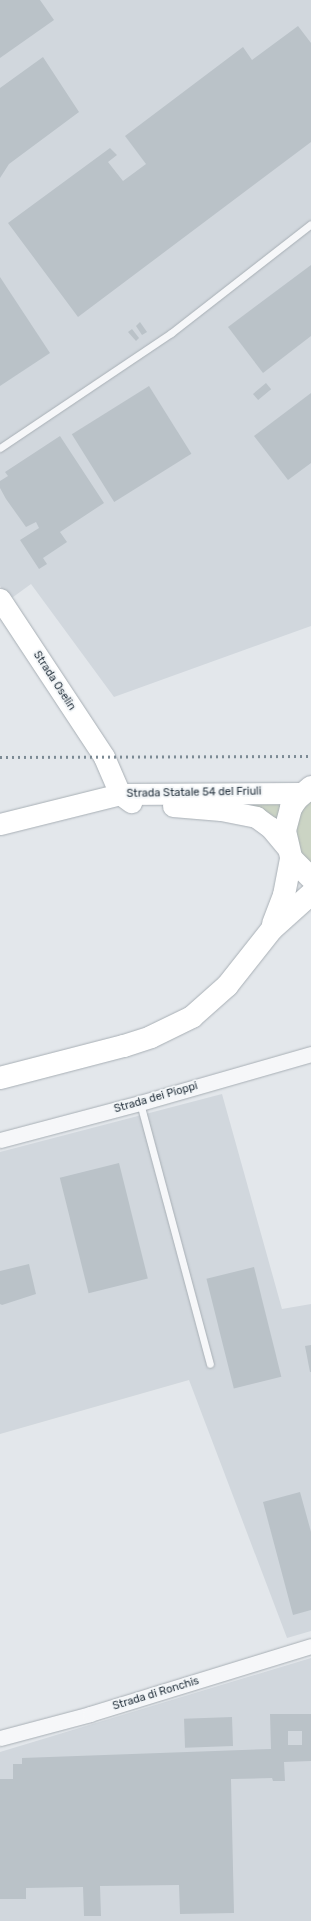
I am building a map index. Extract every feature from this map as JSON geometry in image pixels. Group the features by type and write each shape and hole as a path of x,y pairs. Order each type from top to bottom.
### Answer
{"main road":[{"name":"Strada Statale 54 del Friuli","path":"307,790 288,815 284,831 289,852 311,878"},
{"path":"272,929 284,895 289,852"},
{"path":"0,1078 124,1046 151,1037 192,1017 227,986 272,929 311,894"}],"street":[{"name":"Strada Oselin","path":"0,599 107,762"},
{"name":"Strada Statale 54 del Friuli","path":"107,762 120,775 142,784 234,782 268,793"},
{"name":"Strada Statale 54 del Friuli","path":"107,762 120,794"},
{"name":"Strada Statale 54 del Friuli","path":"38,816 93,796 102,784 107,762"},
{"name":"Strada Statale 54 del Friuli","path":"0,824 38,816 120,794 268,793 307,790"},
{"path":"120,794 130,801 154,806"},
{"name":"Strada Statale 54 del Friuli","path":"38,816 154,806 194,806 256,817 270,827 289,852"},
{"name":"Strada dei Pioppi","path":"0,1140 140,1103 311,1054"},
{"name":"Strada di Ronchis","path":"0,1738 90,1714 311,1646"}],"lane":[{"path":"0,448 171,332 311,224"},
{"path":"140,1103 210,1364"}],"shaded area":[{"path":"0,0 311,0 311,626 114,697 31,584 9,600 0,586"},
{"path":"222,1094 282,1309 311,1304 311,1631 287,1638 189,1380 0,1434 0,1152"},
{"path":"311,1658 311,1921 0,1921 0,1752"}],"green space":[{"path":"178,796 285,798 276,822"},
{"path":"311,796 311,868 294,845 298,810"}],"building":[{"path":"0,0 40,0 54,20 0,58"},
{"path":"298,26 311,43 311,142 78,317 8,223 110,148 117,155 108,162 123,181 146,164 125,136 243,47 252,60"},
{"path":"43,57 79,112 9,164 0,178 0,88"},
{"path":"311,265 311,336 263,373 228,327"},
{"path":"0,277 50,353 0,386"},
{"path":"140,322 147,332 142,335 136,326"},
{"path":"132,329 139,338 136,341 128,332"},
{"path":"266,383 271,389 258,400 253,394"},
{"path":"149,386 191,454 114,502 72,434"},
{"path":"311,393 311,463 288,480 254,436"},
{"path":"60,436 104,503 60,532 67,542 43,558 47,564 39,569 20,540 39,528 36,522 26,527 6,499 0,488 0,481 8,476 5,472"},
{"path":"119,1163 148,1278 89,1293 60,1178"},
{"path":"29,1264 36,1294 2,1305 0,1304 0,1271"},
{"path":"254,1267 281,1377 234,1388 206,1279"},
{"path":"311,1345 311,1372 310,1372 305,1346"},
{"path":"300,1492 311,1532 311,1610 293,1615 263,1502"},
{"path":"270,1714 311,1714 311,1761 284,1762 285,1781 273,1781 272,1778 231,1779 234,1913 180,1914 179,1885 100,1886 101,1916 84,1916 83,1887 26,1888 26,1899 0,1899 0,1779 13,1779 13,1764 22,1764 22,1758 271,1749","holes":["288,1731 302,1731 302,1745 288,1745"]},
{"path":"232,1717 233,1746 185,1748 184,1719"}],"railway":[{"path":"0,757 311,756"}]}
